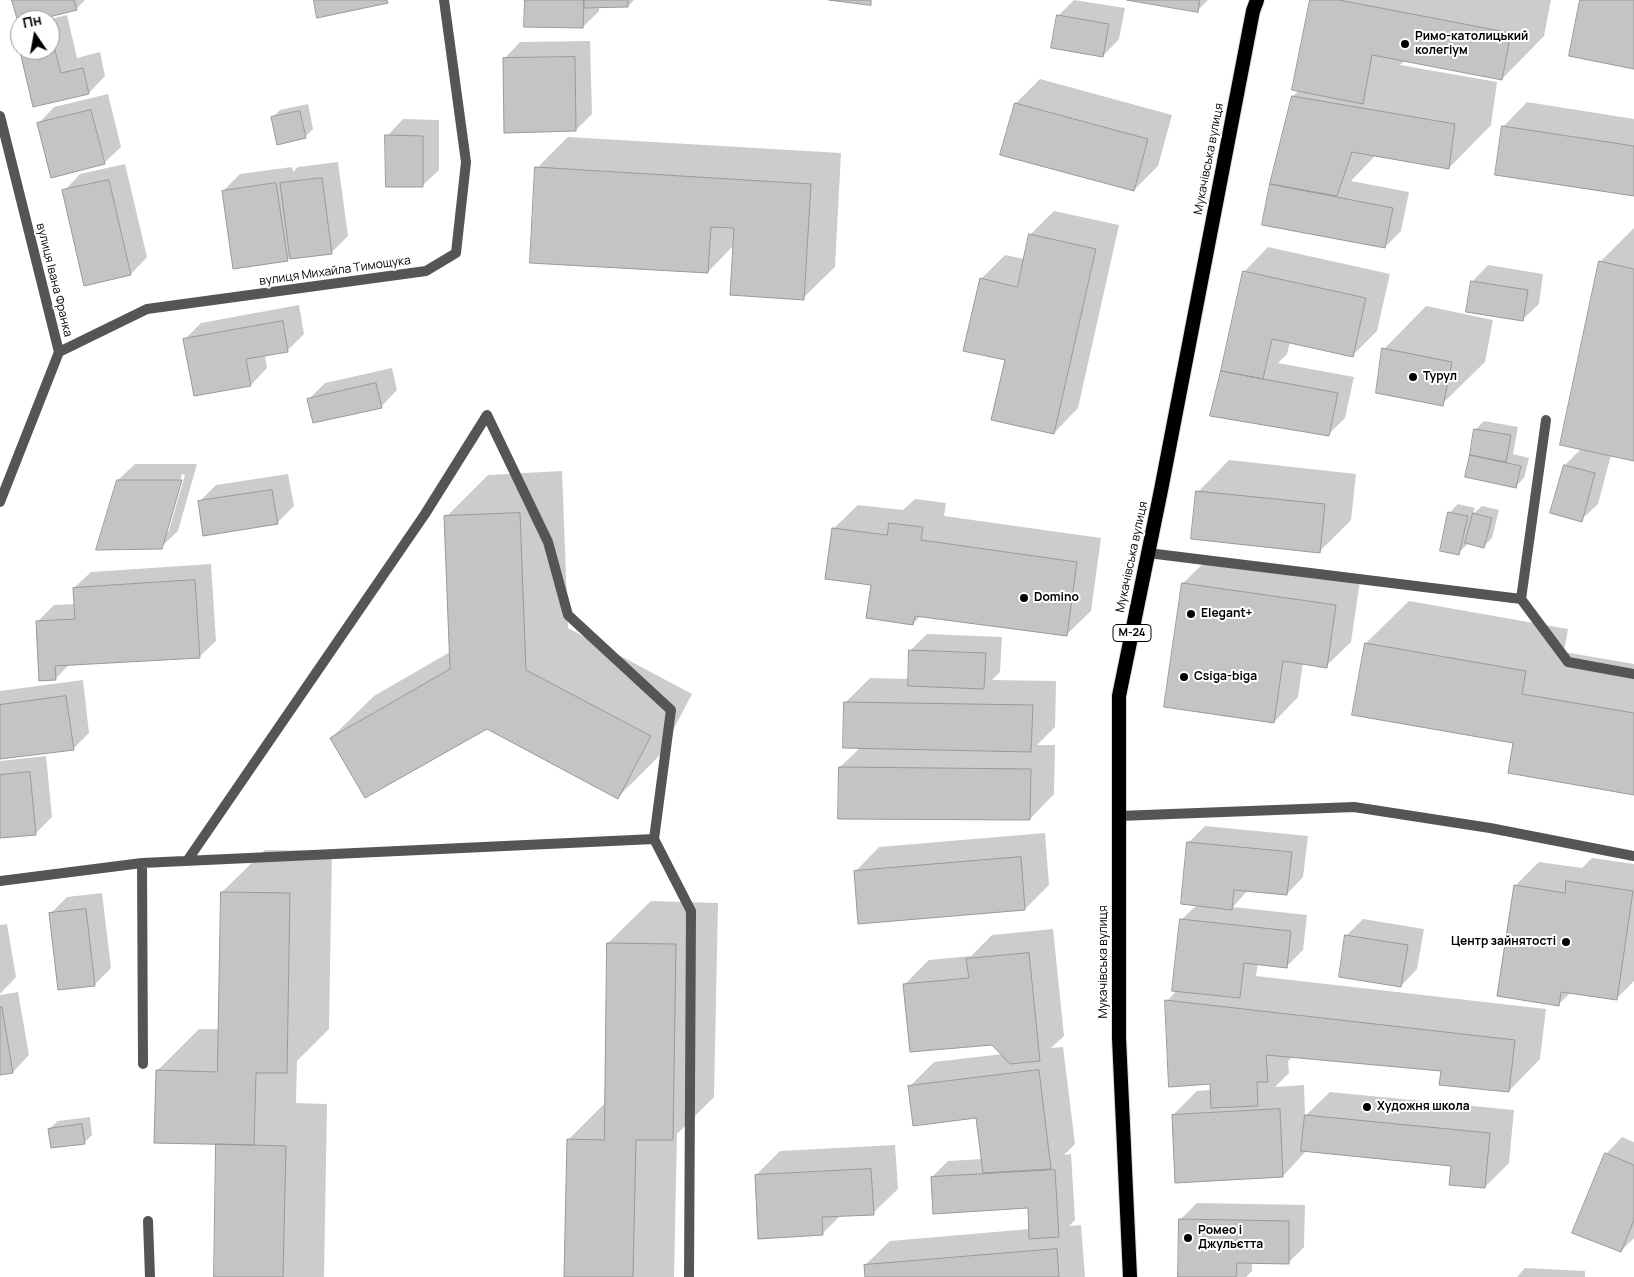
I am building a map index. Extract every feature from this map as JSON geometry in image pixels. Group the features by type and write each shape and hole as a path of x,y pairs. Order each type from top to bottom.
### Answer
{"highway":[{"name":"Мукачівська вулиця","path":"1130,1277 1120,1038 1118,696 1257,0"}],"street":[{"name":"вулиця Михайла Тимощука","path":"60,352 147,309 426,271 456,253 466,162 444,0"},
{"name":"вулиця Івана Франка","path":"0,116 60,352 0,502"},
{"path":"187,861 425,514 487,415 548,542 568,615 671,710 654,839 691,911 689,1277"},
{"path":"1546,420 1522,599 1568,662 1634,674"},
{"path":"1148,553 1522,599"},
{"path":"1119,816 1354,807 1490,828 1634,856"},
{"path":"0,882 142,862 654,839"},
{"path":"142,862 143,1064"},
{"path":"148,1221 150,1277"}],"building":[{"path":"12,0 74,0 77,10 60,14 60,10 15,10"},
{"path":"314,0 387,0 388,3 317,18"},
{"path":"525,0 584,0 583,28 524,27"},
{"path":"584,0 628,0 628,7 584,8"},
{"path":"829,0 871,0 871,5"},
{"path":"1127,0 1200,0 1198,12"},
{"name":"Римо-католицький колегіум","path":"1310,0 1339,0 1511,33 1502,80 1372,55 1363,104 1292,90"},
{"path":"1580,0 1634,0 1634,69 1569,56"},
{"path":"1057,15 1109,24 1103,57 1051,48"},
{"path":"575,57 576,131 504,133 503,58"},
{"path":"22,60 58,60 61,73 83,68 89,94 33,107"},
{"path":"1292,96 1455,124 1449,169 1352,152 1337,196 1270,184"},
{"path":"1015,103 1148,139 1134,191 1000,155"},
{"path":"91,110 105,164 51,178 37,123"},
{"path":"300,111 306,138 277,145 271,117"},
{"path":"1502,126 1634,146 1634,196 1495,175"},
{"path":"385,135 423,136 423,187 386,187"},
{"path":"535,167 811,184 804,300 730,295 734,228 711,227 708,273 530,263"},
{"path":"322,178 332,254 290,259 280,183"},
{"path":"109,180 131,275 84,286 62,190"},
{"path":"276,183 288,261 233,269 222,191"},
{"path":"1270,184 1393,208 1385,248 1262,225"},
{"path":"1029,234 1096,249 1054,434 991,420 1005,360 963,351 980,278 1017,287"},
{"path":"1599,261 1634,269 1634,461 1560,445"},
{"path":"1243,271 1366,298 1353,357 1272,339 1263,379 1221,371"},
{"path":"1471,281 1528,290 1523,321 1466,312"},
{"path":"283,321 288,352 246,359 251,386 194,396 183,339"},
{"name":"Турул","path":"1382,348 1452,362 1443,406 1376,393"},
{"path":"1221,371 1338,393 1329,436 1210,416"},
{"path":"376,383 382,408 313,423 307,399"},
{"path":"1474,429 1511,435 1506,462 1470,455"},
{"path":"1470,455 1521,466 1516,488 1465,477"},
{"path":"1564,465 1595,473 1582,522 1550,513"},
{"path":"117,480 182,480 162,549 96,550"},
{"path":"272,490 278,524 203,536 198,501"},
{"path":"1196,491 1325,504 1320,553 1191,539"},
{"path":"1448,512 1468,516 1459,555 1440,551"},
{"path":"520,513 526,670 651,736 618,799 487,729 365,798 330,738 450,669 444,516"},
{"path":"1473,513 1492,518 1484,548 1465,543"},
{"path":"889,523 923,527 921,540 1077,562 1067,636 915,616 913,625 866,618 871,585 825,579 832,528 887,535"},
{"path":"195,580 200,658 55,666 56,680 39,681 36,621 75,619 73,588"},
{"path":"1182,583 1336,605 1327,668 1283,661 1274,723 1164,707"},
{"path":"1365,643 1526,671 1522,694 1634,713 1634,795 1508,773 1513,743 1352,715"},
{"path":"909,650 986,653 984,689 908,686"},
{"path":"66,696 74,750 0,759 0,705"},
{"path":"844,702 1033,705 1031,752 843,748"},
{"path":"839,767 1031,769 1030,820 838,819"},
{"path":"30,772 36,835 0,838 0,775"},
{"path":"1187,842 1292,852 1287,895 1234,890 1232,910 1181,904"},
{"path":"1021,857 1025,910 858,924 854,871"},
{"name":"Центр зайнятості","path":"1566,881 1633,891 1617,1000 1561,992 1559,1006 1497,996 1514,885 1565,893"},
{"path":"221,892 290,893 287,1073 256,1073 254,1145 154,1143 156,1070 217,1072"},
{"path":"86,909 95,986 58,990 49,913"},
{"path":"1180,919 1291,931 1287,968 1244,963 1240,998 1172,991"},
{"path":"1345,935 1408,945 1401,987 1339,977"},
{"path":"607,943 676,944 673,1140 636,1140 633,1277 564,1277 567,1139 604,1140"},
{"path":"1029,953 1040,1061 1010,1064 992,1045 910,1052 903,984 969,978 966,959"},
{"path":"1165,1000 1515,1040 1509,1092 1439,1085 1441,1071 1266,1055 1268,1082 1257,1082 1258,1106 1211,1108 1210,1084 1169,1087"},
{"path":"2,1007 13,1073 0,1075 0,1008"},
{"path":"1039,1070 1051,1169 983,1173 976,1118 913,1126 908,1086"},
{"path":"1280,1109 1283,1177 1175,1183 1172,1115"},
{"path":"1305,1115 1490,1133 1485,1188 1449,1185 1451,1166 1301,1151"},
{"path":"82,1124 85,1144 51,1148 48,1129"},
{"path":"216,1144 286,1146 283,1277 214,1277"},
{"path":"1605,1153 1634,1165 1634,1220 1621,1252 1572,1233"},
{"path":"871,1169 874,1215 822,1217 823,1235 758,1239 755,1175"},
{"path":"1055,1170 1059,1237 1029,1239 1028,1208 933,1214 931,1177"},
{"path":"1179,1219 1289,1221 1289,1264 1237,1263 1236,1277 1178,1277"},
{"path":"1057,1249 1059,1277 865,1277 864,1265"}],"place":[{"name":"Римо-католицький колегіум","path":"1405,44"},
{"name":"Турул","path":"1413,377"},
{"name":"Domino","path":"1024,598"},
{"name":"Elegant+","path":"1191,614"},
{"name":"Csiga-biga","path":"1184,677"},
{"name":"Центр зайнятості","path":"1566,942"},
{"name":"Художня школа","path":"1367,1107"},
{"name":"Ромео і Джульєтта","path":"1188,1238"}]}
